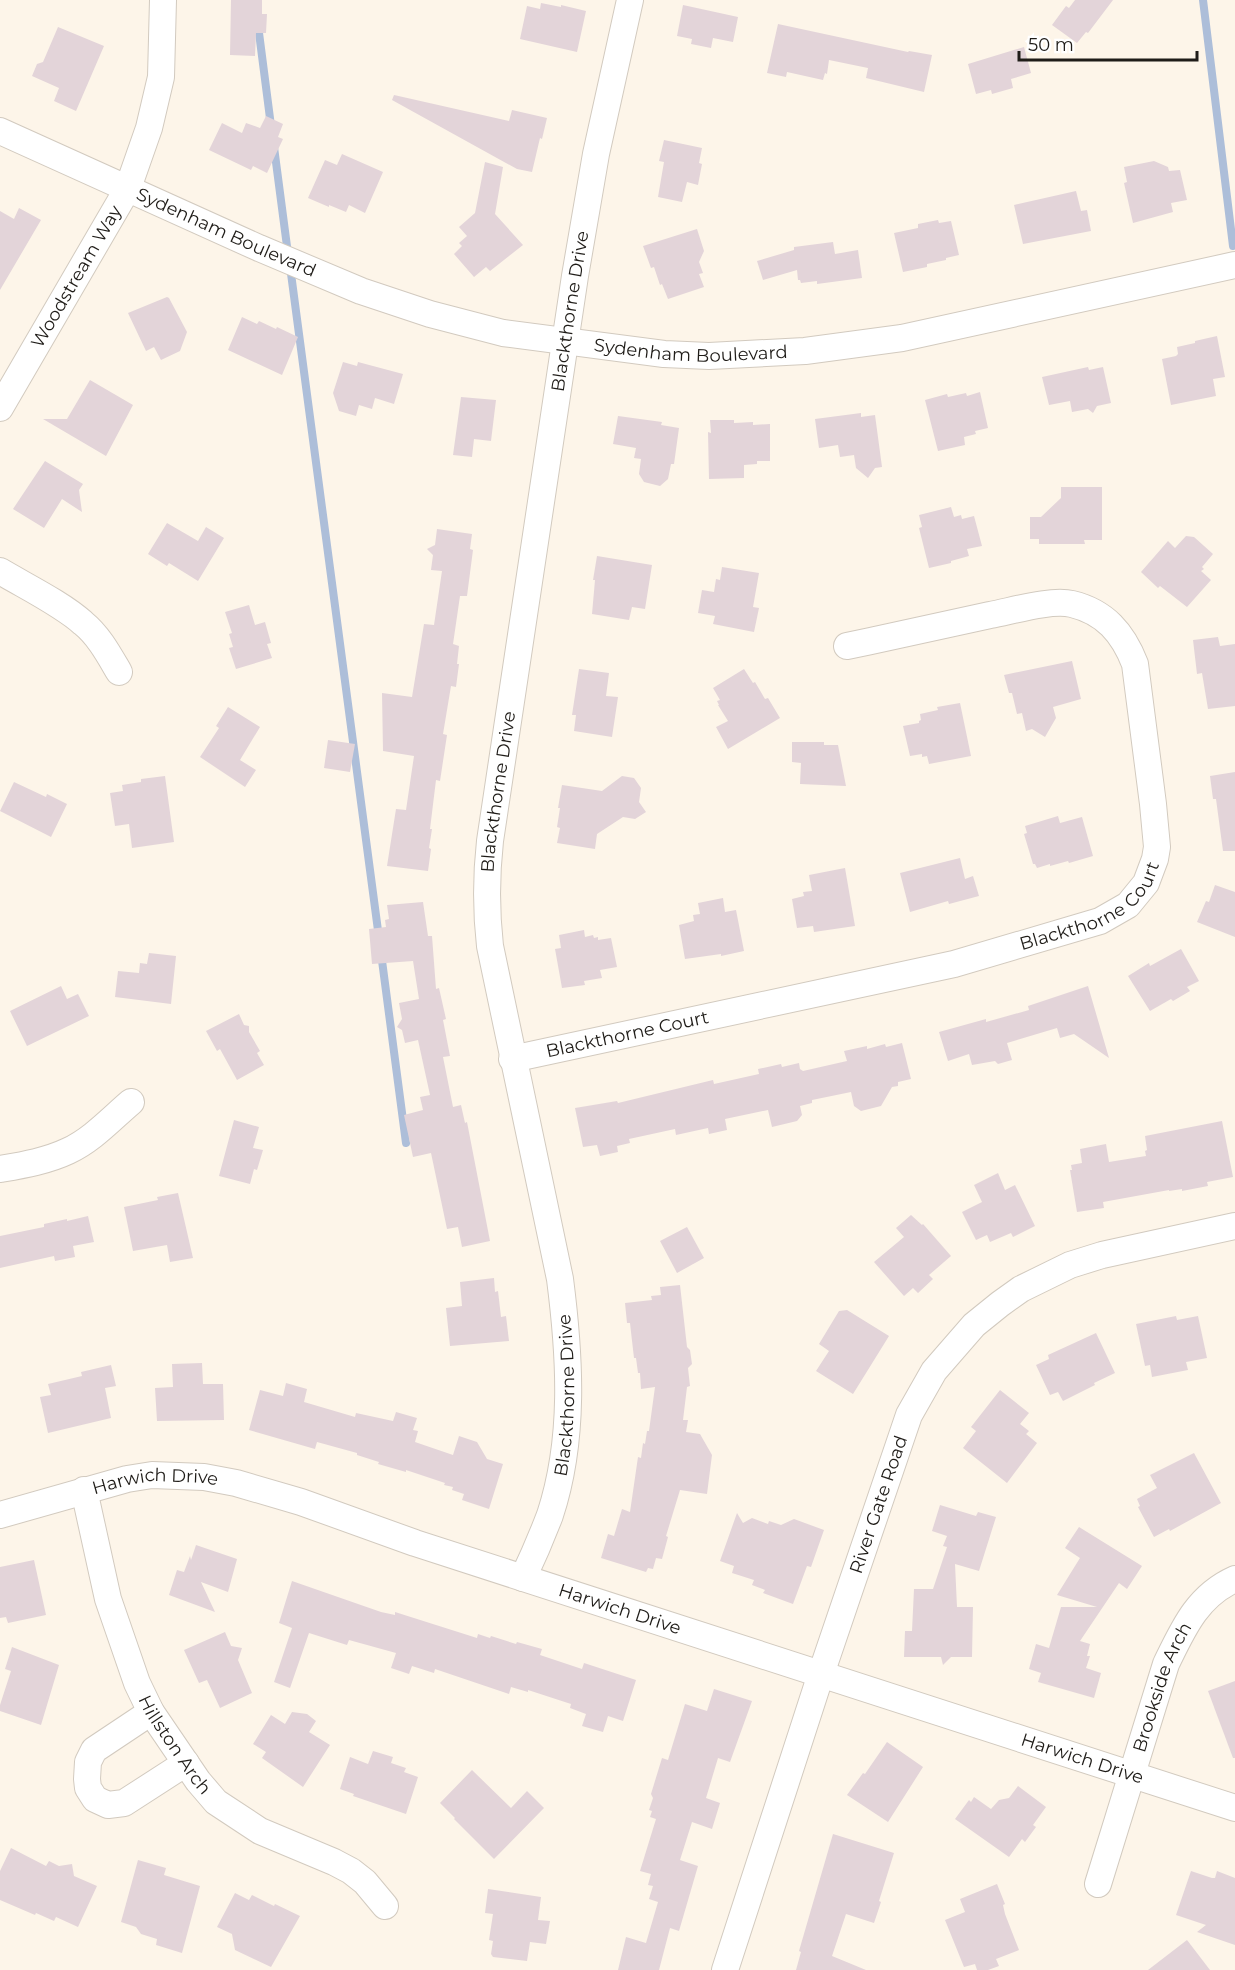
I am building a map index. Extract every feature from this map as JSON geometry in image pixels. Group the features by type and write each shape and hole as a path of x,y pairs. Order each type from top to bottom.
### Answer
{"street":[{"name":"Woodstream Way","path":"0,408 128,188 149,128 161,77 163,0"},
{"name":"Blackthorne Drive","path":"523,1578 550,1513 563,1458 569,1388 566,1327 560,1279 490,946 486,912 486,876 574,276 594,165 630,0"},
{"name":"Sydenham Boulevard","path":"0,131 259,248 361,291 430,314 503,333 664,354 709,356 805,351 902,338 1235,265"},
{"path":"0,571 83,622 102,643 119,672"},
{"name":"Blackthorne Court","path":"512,1059 954,964 1100,921 1128,905 1138,895 1146,883 1155,860 1157,847 1153,804 1135,664 1127,644 1109,622 1087,608 1069,603 1035,606 847,646"},
{"path":"0,1170 47,1159 68,1151 85,1141 131,1102"},
{"name":"River Gate Road","path":"725,1970 821,1674 909,1416 934,1371 974,1325 1021,1289 1070,1265 1102,1255 1235,1226"},
{"name":"Harwich Drive","path":"0,1515 84,1490 152,1475 204,1478 236,1483 301,1502 416,1543 1235,1808"},
{"name":"Hillston Arch","path":"84,1490 108,1599 133,1672 150,1712 198,1781 216,1802 260,1831 351,1871 365,1882 385,1906"},
{"name":"Brookside Arch","path":"1098,1884 1166,1664 1181,1633 1200,1603 1235,1579"},
{"path":"150,1712 94,1750 88,1762 87,1779 88,1788 95,1799 108,1804 124,1803 186,1763"}],"building":[{"path":"231,0 262,0 262,14 267,14 266,33 256,33 255,56 230,55"},
{"path":"1075,0 1113,0 1088,33 1086,32 1077,43 1052,25 1066,6 1069,8"},
{"path":"541,3 586,11 577,52 520,39 527,6 540,9"},
{"path":"683,5 738,17 733,42 713,38 711,48 691,44 692,39 677,36"},
{"path":"778,24 932,55 924,92 866,78 868,68 829,60 827,74 825,73 823,80 787,72 786,77 767,73"},
{"path":"58,27 104,46 76,111 54,101 59,88 32,76 37,64 43,62"},
{"path":"1024,47 1031,73 1011,79 1013,88 992,94 991,90 976,94 968,64"},
{"path":"394,95 509,121 512,110 547,118 532,172 517,169 392,100"},
{"path":"266,116 283,124 278,137 283,139 267,173 253,166 251,170 209,150 222,123 242,133 246,123 260,128"},
{"path":"664,140 702,148 698,185 687,182 682,202 658,197 664,162 659,161"},
{"path":"342,154 383,172 365,213 349,205 346,212 308,198 325,160 337,165"},
{"path":"1154,161 1168,167 1169,171 1180,170 1187,200 1171,203 1173,212 1133,223 1124,183 1127,182 1124,167"},
{"path":"485,162 503,167 495,214 523,245 490,271 486,267 474,277 454,254 462,246 459,243 467,236 459,227 475,213"},
{"path":"1076,191 1081,211 1087,210 1091,231 1023,244 1014,205"},
{"path":"19,208 41,220 0,290 0,211 14,219"},
{"path":"938,220 939,223 951,221 959,255 927,264 927,267 903,272 894,233 918,228 918,224"},
{"path":"697,229 704,251 699,262 703,273 699,274 704,287 668,299 654,267 651,268 643,246"},
{"path":"833,242 835,254 858,250 862,278 817,284 817,281 801,283 798,280 797,270 763,280 757,261 794,250 794,247"},
{"path":"167,297 187,332 180,351 161,360 154,347 146,351 128,313"},
{"path":"242,317 257,324 259,321 276,329 277,327 298,337 282,375 228,350"},
{"path":"1217,336 1225,377 1213,379 1216,396 1171,405 1162,359 1176,356 1177,347"},
{"path":"343,362 357,366 358,362 403,374 394,404 375,398 372,409 359,405 356,416 339,411 333,393"},
{"path":"1088,367 1089,370 1103,367 1111,403 1097,406 1093,413 1088,409 1072,412 1070,401 1049,405 1042,377"},
{"path":"90,380 133,405 106,456 43,419 67,419"},
{"path":"980,392 988,428 964,437 965,445 938,451 925,400 947,394 948,397 966,393 967,396"},
{"path":"461,397 496,400 491,441 474,439 472,457 453,455"},
{"path":"861,413 861,417 875,415 882,467 875,468 868,478 856,468 854,455 840,457 838,445 819,448 815,419"},
{"path":"618,416 662,422 661,425 679,428 674,464 671,464 668,479 660,486 644,482 639,474 641,459 634,458 636,448 613,444"},
{"path":"710,420 734,420 734,423 753,422 753,425 770,424 770,461 757,461 757,464 744,465 744,478 709,479"},
{"path":"45,461 83,484 79,490 82,512 62,499 44,528 13,509"},
{"path":"1061,487 1102,487 1102,540 1084,540 1085,544 1039,544 1039,539 1030,539 1030,517 1041,517 1061,498"},
{"path":"951,507 954,517 961,515 962,519 974,516 982,546 967,549 969,556 929,568 919,528 922,527 919,515"},
{"path":"167,523 198,541 206,527 224,538 198,581 169,563 167,566 148,554"},
{"path":"437,529 472,534 470,549 473,550 467,596 460,596 453,644 459,646 457,664 459,664 456,687 451,686 443,734 447,735 440,781 436,780 428,871 387,866 396,809 406,810 414,756 383,751 382,693 412,697 424,624 434,625 442,571 431,570 433,555 427,549 435,545"},
{"path":"1186,536 1194,537 1213,554 1201,571 1211,580 1187,607 1160,586 1158,588 1141,572 1168,541 1175,548"},
{"path":"597,556 652,565 645,609 632,607 629,620 592,614 595,580 593,580"},
{"path":"722,567 759,573 753,607 759,608 754,632 713,624 715,616 698,613 702,590 714,592 716,579 720,580"},
{"path":"249,605 255,625 265,622 271,643 267,644 272,658 236,669 229,648 233,647 229,634 232,633 225,612"},
{"path":"1218,637 1220,646 1235,644 1235,706 1208,709 1202,673 1197,674 1193,640"},
{"path":"1072,661 1081,699 1053,707 1056,718 1045,737 1032,729 1026,731 1022,713 1017,714 1012,693 1009,693 1004,675"},
{"path":"579,669 609,673 606,696 618,697 612,737 574,731 576,715 572,715"},
{"path":"744,669 765,699 768,698 780,718 728,749 716,727 728,721 718,705 717,701 720,700 713,688"},
{"path":"960,703 971,756 929,764 927,756 922,757 922,754 910,756 903,726 919,723 920,714 938,710 937,707"},
{"path":"228,707 260,727 240,760 256,770 245,787 200,757 219,728 216,726"},
{"path":"328,740 355,744 350,772 324,768"},
{"path":"792,742 824,742 824,745 838,745 846,786 800,784 801,763 792,762"},
{"path":"1235,772 1235,851 1223,851 1216,799 1213,799 1210,776"},
{"path":"165,776 174,842 132,848 129,824 115,826 110,793 123,791 122,785 141,782 141,779"},
{"path":"622,776 634,778 641,788 639,802 646,812 635,819 623,817 597,834 595,849 557,843 560,828 557,827 560,808 558,808 562,785 602,791"},
{"path":"14,782 67,804 51,837 0,811"},
{"path":"1058,816 1060,823 1082,817 1093,856 1069,863 1068,861 1037,868 1033,864 1024,834 1027,833 1025,826"},
{"path":"960,858 965,879 973,876 979,896 949,904 948,901 910,912 900,873"},
{"path":"845,868 855,926 814,932 813,926 797,928 792,899 804,896 803,892 812,891 809,875"},
{"path":"1215,885 1235,892 1235,937 1197,922 1206,901 1209,902"},
{"path":"723,898 725,912 736,910 744,951 721,956 721,954 685,959 679,925 694,921 693,915 700,914 698,903"},
{"path":"423,902 428,936 432,936 436,989 439,988 446,1019 443,1020 450,1056 443,1057 453,1107 461,1105 465,1123 467,1122 490,1241 462,1247 458,1227 447,1229 431,1153 413,1157 404,1115 423,1110 420,1097 430,1095 418,1040 405,1043 402,1030 397,1027 402,1019 399,1003 419,999 413,961 372,964 369,929 386,927 385,920 389,919 387,905"},
{"path":"584,930 585,937 593,935 594,938 598,937 598,940 611,938 617,967 600,970 602,978 584,981 585,985 562,988 555,949 561,948 559,935"},
{"path":"1181,949 1199,981 1187,987 1190,991 1150,1011 1128,976 1149,963 1150,966"},
{"path":"149,953 176,956 171,1004 115,997 118,971 139,973 140,963 147,964"},
{"path":"61,986 67,999 78,994 89,1016 27,1046 10,1011"},
{"path":"1088,986 1109,1058 1074,1034 1060,1038 1057,1028 1007,1043 1012,1060 998,1064 995,1061 972,1065 969,1054 948,1061 939,1032 1029,1010 1028,1006"},
{"path":"239,1014 244,1025 249,1026 249,1032 260,1051 257,1053 264,1065 237,1080 220,1049 217,1051 206,1031"},
{"path":"902,1043 911,1079 898,1082 898,1086 892,1087 881,1106 861,1111 854,1106 851,1092 812,1100 812,1103 800,1106 802,1115 797,1121 772,1127 768,1110 725,1119 727,1130 709,1134 708,1128 676,1135 675,1129 629,1139 630,1143 617,1146 618,1152 600,1156 597,1145 583,1147 575,1108 617,1101 618,1103 713,1080 714,1084 759,1074 758,1069 781,1064 782,1067 799,1063 803,1071 847,1061 844,1051 867,1046 867,1049 885,1044 886,1047"},
{"path":"234,1120 259,1127 253,1148 263,1150 250,1184 219,1176"},
{"path":"1222,1121 1233,1177 1207,1182 1208,1186 1182,1191 1182,1189 1169,1190 1103,1202 1104,1208 1077,1212 1070,1170 1072,1170 1071,1165 1082,1163 1080,1149 1106,1144 1109,1162 1146,1156 1145,1136"},
{"path":"998,1173 1005,1190 1015,1185 1035,1226 1013,1237 1011,1233 990,1242 987,1235 976,1240 962,1212 982,1202 974,1185"},
{"path":"178,1193 193,1258 170,1262 167,1245 133,1251 124,1207"},
{"path":"911,1215 923,1224 951,1256 929,1275 933,1279 918,1293 913,1288 904,1296 874,1262 904,1237 896,1228"},
{"path":"88,1216 94,1242 73,1246 75,1257 55,1261 54,1256 0,1268 0,1236 44,1227 44,1224"},
{"path":"687,1227 704,1258 677,1273 660,1241"},
{"path":"494,1278 501,1317 506,1316 509,1341 450,1346 446,1308 462,1306 460,1282"},
{"path":"680,1285 687,1347 690,1350 692,1364 688,1368 690,1386 687,1387 683,1420 688,1420 686,1432 700,1434 712,1455 707,1494 680,1490 666,1536 668,1537 662,1559 656,1558 653,1569 648,1568 646,1572 601,1558 608,1534 614,1536 622,1509 630,1512 638,1457 641,1458 643,1443 645,1444 647,1431 649,1431 655,1387 641,1389 640,1373 638,1373 636,1358 634,1358 625,1303 652,1300 651,1296 661,1295 660,1287"},
{"path":"847,1310 889,1336 853,1394 816,1371 829,1351 819,1344 839,1311"},
{"path":"1176,1316 1177,1320 1198,1316 1207,1358 1186,1362 1188,1370 1152,1377 1150,1365 1145,1366 1136,1324"},
{"path":"1096,1333 1115,1373 1063,1401 1058,1392 1050,1395 1036,1365 1049,1359 1048,1355"},
{"path":"202,1363 203,1384 223,1384 224,1420 157,1421 155,1388 173,1387 172,1364"},
{"path":"111,1365 116,1386 105,1388 111,1418 48,1433 40,1397 51,1395 48,1384 82,1376 81,1372"},
{"path":"286,1383 307,1389 304,1402 355,1417 356,1413 393,1421 396,1412 417,1418 413,1430 418,1431 415,1442 453,1455 459,1436 477,1442 487,1459 503,1464 489,1509 462,1500 464,1494 452,1490 453,1487 444,1485 445,1483 406,1470 406,1472 378,1464 379,1462 357,1455 357,1453 317,1442 315,1449 249,1430 260,1390 283,1396"},
{"path":"1000,1390 1029,1413 1020,1424 1029,1431 1026,1434 1037,1443 1007,1483 963,1448 976,1431 971,1427"},
{"path":"1194,1453 1221,1503 1170,1531 1169,1529 1154,1537 1138,1507 1140,1506 1137,1499 1157,1488 1150,1475"},
{"path":"940,1505 976,1516 978,1512 996,1517 979,1571 955,1564 957,1607 973,1607 972,1657 951,1657 943,1665 941,1657 904,1657 905,1631 912,1631 914,1589 933,1589 947,1547 943,1546 947,1536 932,1531"},
{"path":"737,1513 743,1523 752,1518 768,1524 769,1521 781,1525 794,1519 824,1530 811,1567 807,1566 793,1604 763,1593 765,1590 752,1585 754,1580 732,1573 734,1566 720,1561"},
{"path":"1079,1527 1142,1566 1127,1589 1119,1583 1080,1641 1090,1644 1087,1656 1090,1656 1086,1668 1101,1673 1094,1698 1038,1682 1041,1673 1029,1669 1036,1644 1049,1648 1061,1607 1097,1607 1057,1595 1080,1558 1065,1548"},
{"path":"196,1545 237,1559 228,1592 201,1582 215,1612 169,1595 177,1570 184,1572"},
{"path":"34,1560 46,1615 8,1623 6,1617 0,1618 0,1567"},
{"path":"292,1581 381,1612 395,1615 395,1612 477,1638 478,1634 516,1644 517,1642 542,1649 540,1655 582,1669 584,1663 636,1680 623,1721 608,1716 603,1732 582,1726 586,1714 570,1708 571,1704 511,1687 509,1694 435,1669 434,1673 412,1666 409,1674 391,1668 396,1653 349,1640 347,1645 309,1633 290,1688 274,1682 292,1628 279,1623"},
{"path":"225,1632 231,1646 242,1648 238,1660 252,1693 220,1708 207,1680 199,1683 184,1650"},
{"path":"12,1647 59,1665 41,1725 0,1711 11,1671 5,1669"},
{"path":"1235,1681 1235,1758 1233,1758 1208,1691"},
{"path":"714,1689 752,1701 730,1762 718,1758 706,1798 720,1803 712,1829 692,1822 680,1860 698,1866 679,1931 670,1928 659,1970 618,1970 626,1937 646,1943 658,1902 649,1899 653,1886 648,1885 651,1874 640,1871 656,1819 650,1817 652,1811 649,1810 653,1798 651,1794 662,1758 668,1760 685,1704 707,1711"},
{"path":"292,1712 307,1714 316,1721 309,1732 330,1745 303,1787 262,1758 266,1752 253,1744 271,1715 285,1724"},
{"path":"887,1742 923,1767 888,1822 847,1795"},
{"path":"373,1751 393,1757 391,1763 406,1768 404,1772 418,1777 406,1814 353,1796 354,1794 340,1789 350,1757 368,1764"},
{"path":"472,1770 511,1808 527,1791 544,1808 494,1859 440,1803"},
{"path":"1018,1786 1046,1807 1033,1825 1036,1827 1025,1842 1022,1839 1009,1857 955,1819 969,1800 971,1802 974,1797 991,1809 999,1800 1009,1798"},
{"path":"833,1834 894,1853 874,1923 846,1914 832,1956 866,1970 796,1970 801,1952 799,1951"},
{"path":"11,1848 46,1866 49,1861 59,1866 72,1864 74,1876 97,1886 78,1927 56,1917 54,1921 36,1913 35,1915 0,1900 0,1871"},
{"path":"138,1860 166,1868 164,1875 200,1886 182,1953 156,1945 157,1939 141,1934 136,1927 121,1922"},
{"path":"1191,1871 1215,1878 1217,1871 1235,1878 1235,1945 1197,1932 1206,1925 1176,1915"},
{"path":"997,1884 1005,1904 1003,1905 1005,1914 1019,1950 996,1959 999,1966 988,1970 977,1970 975,1964 964,1967 945,1920 965,1912 960,1899"},
{"path":"488,1889 541,1897 538,1920 550,1921 546,1944 530,1942 527,1961 493,1957 491,1954 493,1941 489,1940 493,1914 485,1913"},
{"path":"235,1893 249,1900 252,1895 300,1916 271,1967 235,1950 232,1934 217,1927"},
{"path":"1187,1940 1210,1970 1148,1970"}],"waterway":[{"path":"1203,0 1233,246"},
{"path":"258,25 271,126"},
{"path":"274,147 288,254"},
{"path":"290,266 379,938"},
{"path":"381,953 406,1143"}]}
